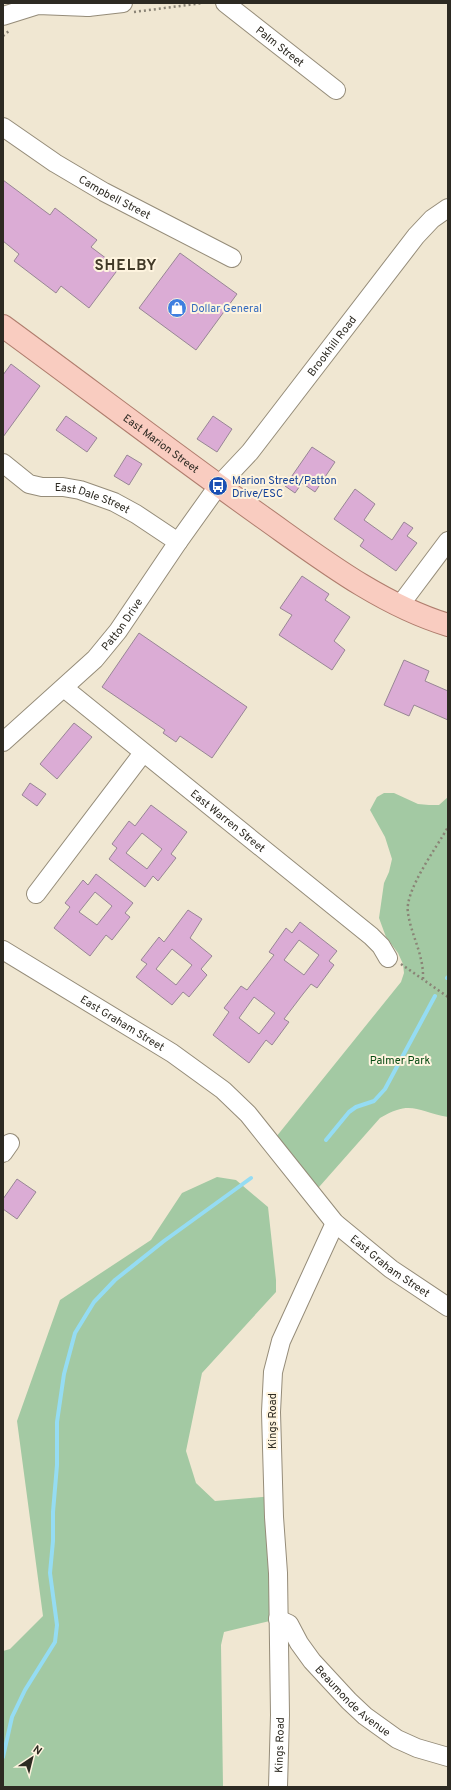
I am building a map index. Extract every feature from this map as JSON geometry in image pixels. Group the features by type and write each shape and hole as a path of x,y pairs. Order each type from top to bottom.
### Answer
{"main road":[{"name":"East Marion Street","path":"3,326 218,486 307,549 372,591 431,620 448,625"}],"street":[{"path":"3,16 38,6 123,3"},
{"name":"Palm Street","path":"225,3 336,90"},
{"name":"Campbell Street","path":"3,127 55,163 104,192 232,258"},
{"name":"Brookhill Road","path":"218,486 250,452 416,236 432,219 448,208"},
{"name":"East Dale Street","path":"3,463 29,484 42,487 63,487 80,490 114,502 136,514 178,542"},
{"name":"Patton Drive","path":"3,742 95,659 118,631 218,486"},
{"path":"400,605 448,541"},
{"name":"East Warren Street","path":"64,688 371,936 388,958"},
{"path":"36,894 143,753"},
{"name":"East Graham Street","path":"3,950 207,1076 237,1102 267,1137 335,1224 391,1269 448,1307"},
{"name":"Kings Road","path":"278,1787 280,1715 272,1427 273,1372 281,1341 335,1224"},
{"name":"Beaumonde Avenue","path":"278,1619 289,1624 299,1643 312,1661 365,1716 397,1739 417,1748 448,1757"}],"path":[{"path":"423,979 420,955 408,912 408,900 413,888 448,827"},
{"path":"388,958 403,964 448,997"}],"green space":[{"name":"Palmer Park","path":"384,793 394,793 418,804 429,805 439,805 448,797 448,1117 414,1108 407,1108 391,1112 380,1118 312,1195 272,1142 401,982 404,973 403,964 398,953 386,937 379,918 384,883 389,872 392,859 385,837 370,810 377,797"},
{"path":"217,1177 236,1180 268,1207 276,1280 276,1292 202,1373 186,1451 196,1483 215,1501 273,1496 278,1619 224,1632 221,1645 223,1787 3,1787 3,1651 10,1649 43,1616 17,1421 60,1300 151,1240 182,1193"}],"building":[{"path":"3,180 50,215 55,208 97,240 91,247 119,268 89,308 61,286 56,293 14,261 19,254 3,241"},
{"path":"180,253 237,294 196,350 139,308"},
{"path":"11,364 40,386 3,437 3,375"},
{"path":"66,416 97,438 87,452 56,430"},
{"path":"213,416 232,429 217,452 197,439"},
{"path":"312,447 335,462 315,492 302,483 295,493 285,486"},
{"path":"127,455 142,464 129,485 114,476"},
{"path":"355,489 375,504 364,520 392,540 404,522 413,528 407,536 417,543 396,571 360,546 364,540 334,519"},
{"path":"302,576 329,594 325,600 350,617 334,641 345,650 332,670 279,635 292,615 280,608"},
{"path":"139,633 247,707 212,758 180,736 176,742 163,733 165,730 102,687"},
{"path":"404,660 429,671 425,681 448,691 448,720 414,705 409,716 384,705"},
{"path":"74,723 92,737 57,779 40,764"},
{"path":"30,783 46,794 37,806 22,795"},
{"path":"151,805 187,832 171,854 176,858 158,881 153,876 145,887 109,859 117,848 112,844 129,821 135,826","holes":["142,833 162,849 147,869 126,853"]},
{"path":"96,874 133,903 125,913 130,917 112,940 106,935 90,956 54,928 70,907 65,903 83,880 88,885","holes":["95,892 112,906 97,925 79,912"]},
{"path":"188,910 202,919 190,938 212,956 201,969 207,975 189,997 183,992 172,1005 136,977 147,964 141,960 159,937 164,942","holes":["172,949 192,965 176,985 156,969"]},
{"path":"300,922 337,951 329,961 334,965 317,988 311,984 303,994 284,1019 289,1022 272,1045 266,1040 249,1063 213,1035 229,1012 224,1008 241,986 247,990 274,955 269,952 286,928 292,933","holes":["299,940 319,955 304,975 284,960","254,997 275,1013 259,1034 239,1018"]},
{"path":"17,1179 36,1192 17,1219 3,1209 3,1199"}],"waterway":[{"path":"326,1140 349,1112 356,1107 374,1101 385,1089 435,996"},
{"path":"3,1757 12,1717 25,1690 55,1642 57,1625 50,1573 57,1465 57,1422 64,1374 75,1333 94,1302 115,1280 164,1241 251,1178"}],"place":[{"name":"Dollar General","path":"177,308"},
{"name":"Marion Street/Patton Drive/ESC","path":"218,486"}],"district":[{"name":"SHELBY","path":"126,265"}]}
